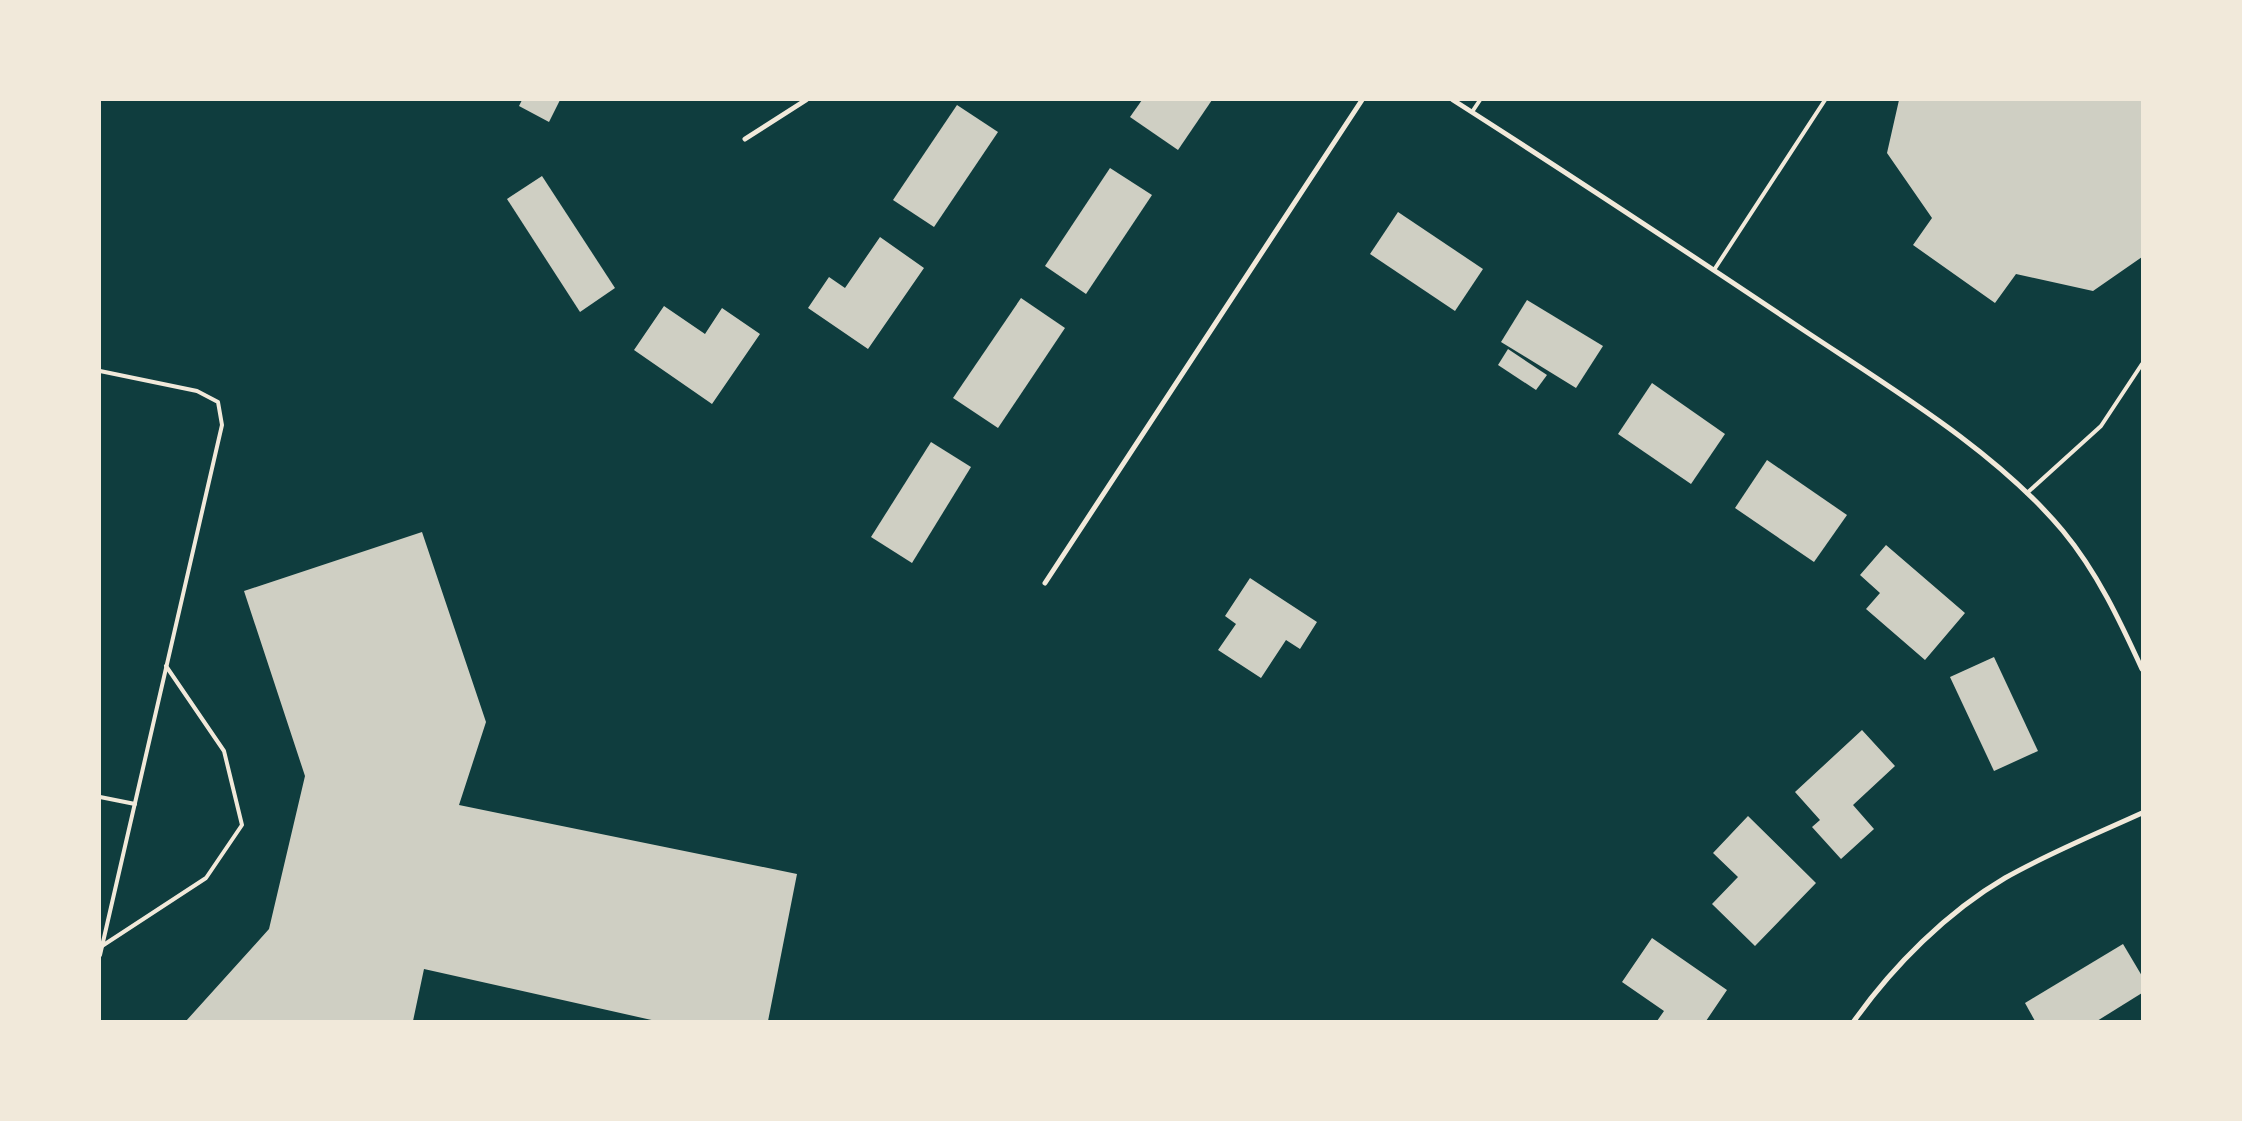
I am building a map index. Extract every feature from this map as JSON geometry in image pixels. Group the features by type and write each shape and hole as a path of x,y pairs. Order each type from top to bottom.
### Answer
{"street":[{"path":"745,139 806,100"},
{"path":"1045,583 1362,100"},
{"path":"1453,100 1714,270 1866,372 1986,456 2027,493 2063,532 2095,577 2119,619 2142,669"},
{"path":"1854,1021 1911,954 1957,913 2003,880 2045,857 2142,813"}],"lane":[{"path":"1472,112 1480,100"},
{"path":"1714,270 1825,100"},
{"path":"2027,493 2101,426 2142,364"},
{"path":"100,371 197,391 218,402 222,424 100,956"},
{"path":"102,946 206,878 242,825 224,751 166,666"},
{"path":"100,797 135,804"}],"building":[{"path":"522,100 560,100 549,122 519,106"},
{"path":"1142,100 1212,100 1178,150 1130,117"},
{"path":"1899,100 2142,100 2142,257 2093,291 2016,274 1995,303 1913,245 1932,218 1887,153"},
{"path":"957,105 998,132 934,227 893,200"},
{"path":"1110,168 1152,195 1086,294 1045,266"},
{"path":"542,176 615,288 580,312 507,199"},
{"path":"1398,212 1483,269 1455,311 1370,254"},
{"path":"880,237 924,268 868,349 808,308 829,277 845,288"},
{"path":"1021,298 1065,328 998,428 953,398"},
{"path":"1527,300 1603,346 1576,388 1501,342"},
{"path":"664,306 705,334 722,308 760,334 712,404 634,350"},
{"path":"1508,349 1547,375 1536,390 1498,365"},
{"path":"1652,383 1725,434 1691,484 1618,434"},
{"path":"931,442 971,467 912,563 871,537"},
{"path":"1767,460 1847,515 1814,562 1735,508"},
{"path":"422,532 486,722 459,805 797,874 768,1021 656,1021 424,969 413,1021 186,1021 269,929 305,776 244,591"},
{"path":"1886,545 1965,613 1925,660 1866,609 1880,593 1860,575"},
{"path":"1250,578 1317,622 1300,649 1286,640 1261,678 1218,650 1236,624 1225,616"},
{"path":"1994,657 2038,751 1994,771 1950,677"},
{"path":"1862,730 1895,766 1853,805 1874,829 1841,859 1812,827 1820,820 1795,792"},
{"path":"1748,816 1816,883 1755,946 1712,904 1738,877 1713,853"},
{"path":"1652,938 1727,990 1706,1021 1657,1021 1664,1011 1622,982"},
{"path":"2123,944 2142,976 2142,993 2097,1021 2035,1021 2025,1003"}]}
